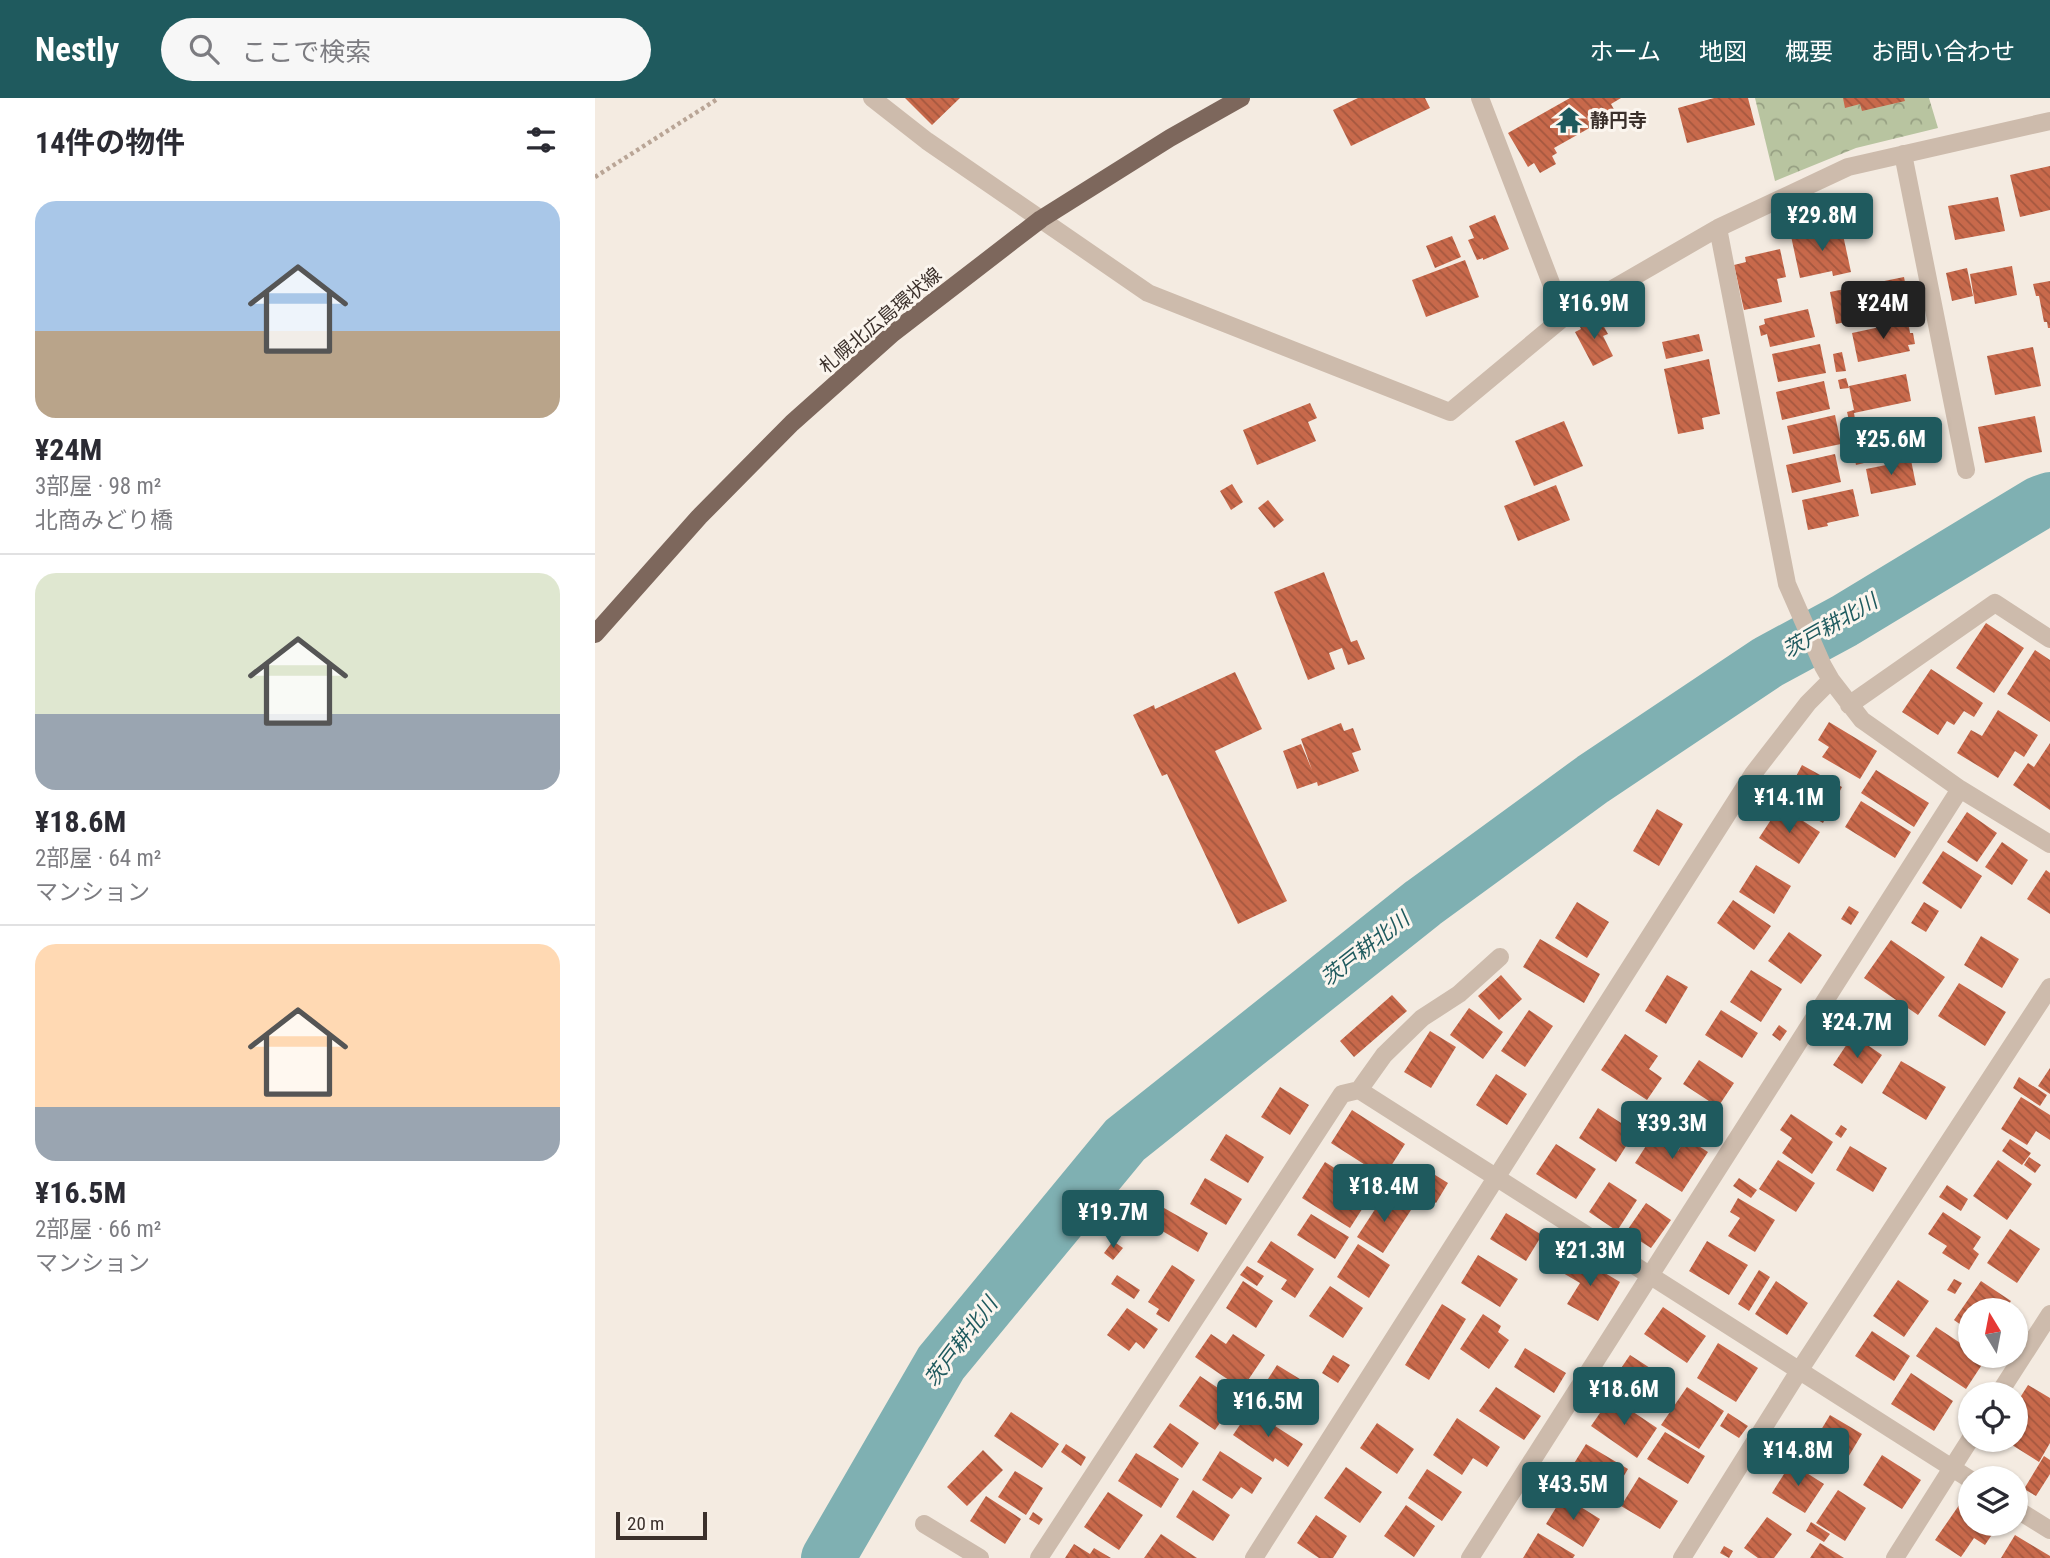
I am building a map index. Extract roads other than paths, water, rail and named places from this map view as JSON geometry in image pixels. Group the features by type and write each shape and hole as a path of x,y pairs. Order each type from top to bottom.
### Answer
{"main road":[{"name":"札幌北広島環状線","path":"595,634 699,517 792,423 893,333 1041,219 1170,138 1241,98"}],"street":[{"path":"872,98 927,141 1148,293 1450,412 1564,317 1718,228 1848,167 2050,121"},
{"path":"1480,98 1564,317"},
{"path":"1903,154 1966,470"},
{"path":"1718,228 1787,584 1827,673 1862,720 1960,789 2050,844"},
{"path":"1849,705 1995,603 2050,639"},
{"path":"1254,1558 1753,774 1808,703 1827,673"},
{"path":"1470,1558 1960,789"},
{"path":"1039,1558 1342,1094 1359,1090 1384,1055 1422,1018 1459,994 1500,957"},
{"path":"1682,1558 1799,1371 2050,987"},
{"path":"1359,1090 1958,1472"},
{"path":"2007,1382 2050,1314"},
{"path":"1895,1558 1962,1452"},
{"path":"2028,1516 2050,1530"},
{"path":"924,1524 980,1558"}],"waterway":[{"name":"茨戸耕北川","path":"828,1558 941,1363 1125,1140 1423,903 1593,779 1768,662 1844,621 2039,503 2050,499"}],"place":[{"name":"静円寺","path":"1569,120"}]}
